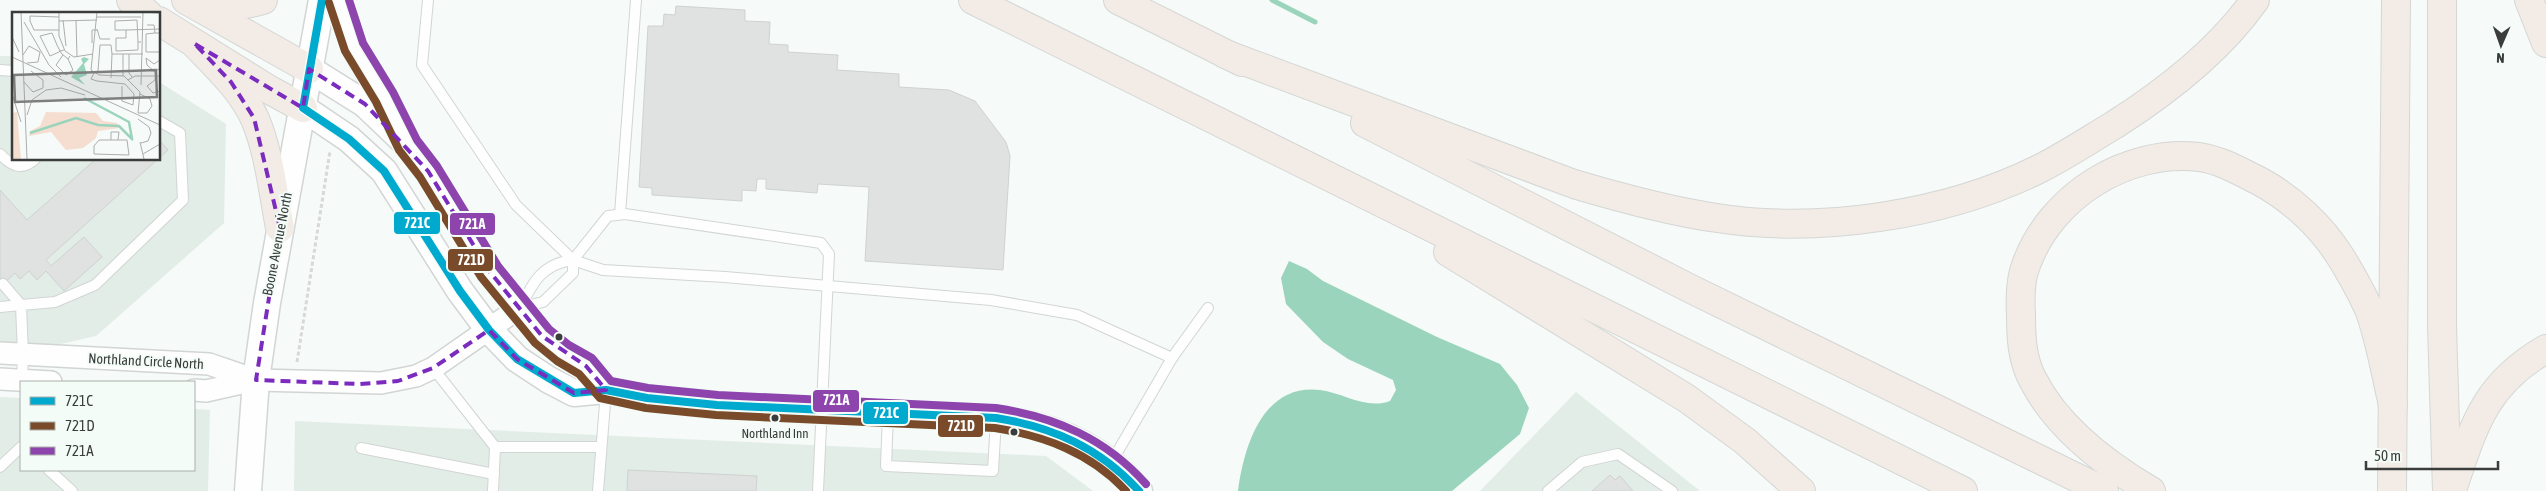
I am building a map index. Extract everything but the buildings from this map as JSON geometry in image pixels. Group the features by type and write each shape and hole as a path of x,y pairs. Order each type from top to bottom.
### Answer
{"highway":[{"path":"131,0 146,12"},
{"path":"186,0 309,69"},
{"path":"196,0 226,6 240,6 263,0"},
{"path":"973,0 1295,158 1963,491"},
{"path":"1118,0 1464,172 1691,289 2104,491"},
{"path":"1225,54 1574,184 1626,200 1719,219 1785,224 1815,223 1878,216 1933,206 1987,190 2038,170 2150,101 2207,54 2238,22 2255,0"},
{"path":"2392,491 2396,0"},
{"path":"2442,0 2442,326 2447,491"},
{"path":"2528,0 2546,44"},
{"path":"160,23 268,89 303,108"},
{"path":"195,44 231,82 254,118 262,138 280,228"},
{"path":"2151,491 2105,460 2063,421 2033,381 2027,366 2021,335 2022,280 2026,265 2044,231 2056,216 2083,190 2099,178 2130,165 2163,157 2212,160 2269,187 2309,218 2340,256 2369,309 2393,405"},
{"path":"1295,158 1686,398 1745,441 1801,491"},
{"path":"2452,491 2478,417 2489,399 2500,384 2530,358 2546,349"}],"street":[{"name":"Boone Avenue North","path":"248,491 256,380 266,303 322,0"},
{"path":"338,0 354,47 385,97 408,145"},
{"path":"309,69 365,104 408,145 428,171 490,272 519,308 542,336 563,353 586,366 606,390"},
{"path":"303,108 366,153 384,171 460,291 489,330 517,359 565,389 574,393 606,390 679,402 996,418 1024,422 1071,437 1111,464 1139,491"},
{"path":"256,380 381,383 416,376 433,368 519,308"},
{"name":"Northland Circle North","path":"0,353 209,364 256,380"},
{"path":"0,379 22,381"},
{"name":"Northland Circle North","path":"195,390 206,391 256,380"}],"lane":[{"path":"428,0 422,65 516,205 573,260"},
{"path":"620,214 636,0"},
{"path":"0,307 55,302 95,286 183,200 180,133 160,122"},
{"path":"0,154 10,165 20,166 33,160"},
{"path":"519,308 543,302 556,291 573,273 573,260 608,216 620,214 821,242 829,254 818,491"},
{"path":"519,308 532,284 555,262 573,260 603,270 991,300 1077,315 1172,358"},
{"path":"3,284 21,305 22,381"},
{"path":"1111,464 1172,358 1208,308"},
{"path":"433,368 495,447 493,491"},
{"path":"598,491 606,390"},
{"path":"888,413 886,466 983,471 993,471 996,418"},
{"path":"495,447 600,447"},
{"path":"361,448 494,474"},
{"path":"0,467 20,449"},
{"path":"1548,491 1582,462 1618,454 1672,491"},
{"path":"50,471 72,491"}],"path":[{"path":"292,382 300,348 333,128"}],"highlighted area":[{"path":"195,44 303,108 309,69 365,104 428,171 490,272 542,336 586,366 606,390 574,393 517,359 489,330 433,368 398,381 360,384 256,380 280,228 254,118 231,82"}],"shaded area":[{"path":"0,56 12,56 12,160 160,160 160,83 226,124 224,223 96,336 52,346 0,344"},
{"path":"1289,261 1307,269 1323,281 1437,337 1500,364 1517,385 1529,408 1520,434 1452,491 1238,491 1245,455 1252,437 1260,421 1271,407 1284,396 1300,390 1320,390 1372,404 1390,401 1396,390 1393,380 1348,359 1323,342 1286,304 1281,278"},
{"path":"1576,392 1700,491 1480,491"},
{"path":"0,397 20,398 20,471 195,471 195,409 210,410 208,491 0,491"},
{"path":"295,421 1046,456 1093,491 294,491"}],"waterway":[{"path":"1272,0 1315,22"}],"transit line":[{"name":"721C","path":"322,0 303,108 349,139 384,171 460,291 489,330 517,359 574,393 606,390 647,398 717,405 996,418 1017,422 1056,434 1092,451 1124,476 1139,491"},
{"name":"721A","path":"349,0 363,43 393,92 417,140 437,166 498,266 549,329 569,345 592,358 611,381 648,388 718,395 996,408 1018,412 1039,417 1078,432 1114,454 1146,484"},
{"name":"721D","path":"329,3 345,51 376,102 399,150 420,177 481,277 535,343 557,361 579,374 600,398 646,408 716,415 995,428 1014,431 1049,441 1082,456 1098,466 1126,491"}],"place":[{"name":"Northland Inn","path":"775,418"}]}
